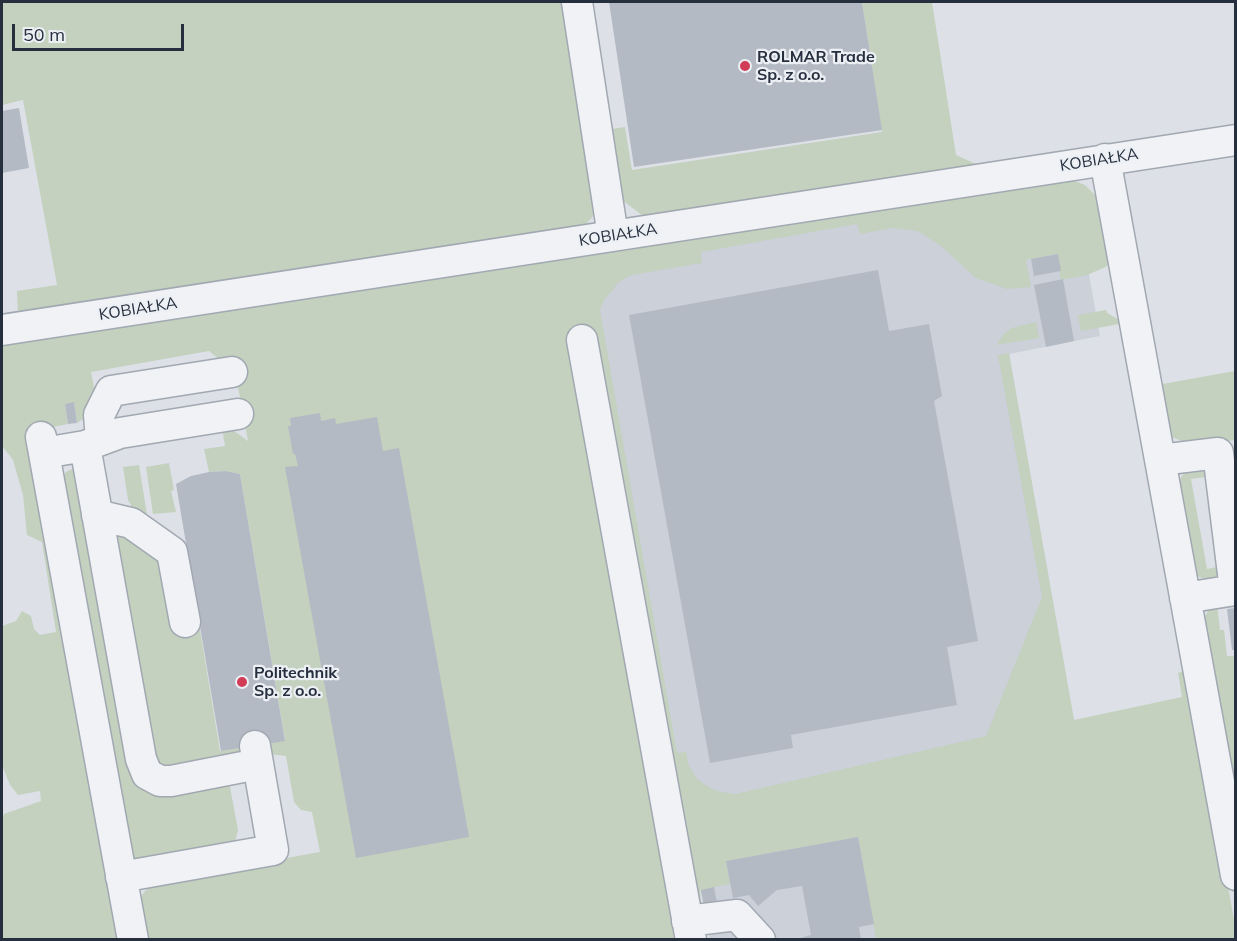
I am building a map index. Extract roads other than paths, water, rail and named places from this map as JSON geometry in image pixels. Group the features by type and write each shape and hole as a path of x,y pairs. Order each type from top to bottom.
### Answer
{"street":[{"path":"577,2 613,236"},
{"name":"KOBIAŁKA","path":"2,330 1236,140"},
{"path":"1105,159 1236,874"},
{"path":"582,340 689,930 737,915 760,939"},
{"path":"121,877 273,850 256,755 171,781 160,781 147,774 141,759 98,514 93,442 99,416 111,391 232,372"},
{"path":"133,939 43,445 93,442 120,433 238,414"},
{"path":"1160,460 1227,452 1235,590 1185,598"},
{"path":"98,514 131,523 172,552 184,622"}],"place":[{"name":"ROLMAR Trade Sp. z o.o.","path":"745,66"},
{"name":"Politechnik Sp. z o.o.","path":"242,682"}]}
